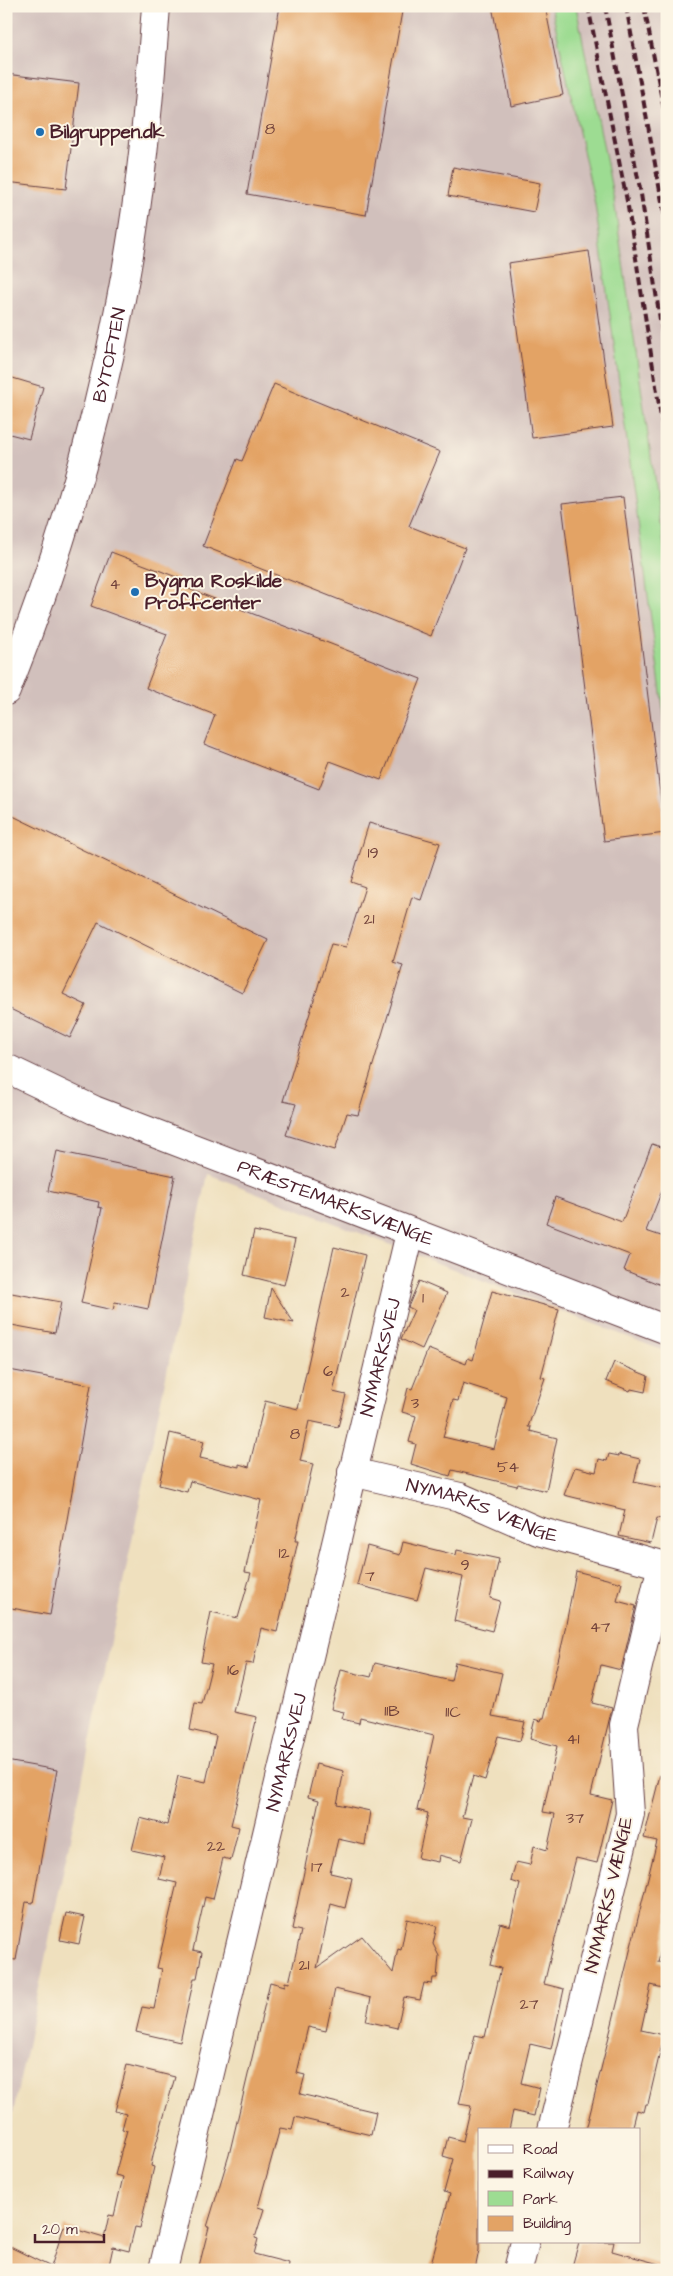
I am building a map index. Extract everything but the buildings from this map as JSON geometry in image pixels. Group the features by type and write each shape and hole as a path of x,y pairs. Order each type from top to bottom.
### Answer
{"street":[{"name":"BYTOFTEN","path":"6,691 16,639 68,516 103,383 121,300 137,204 151,77 156,6"},
{"name":"PRÆSTEMARKSVÆNGE","path":"6,1068 94,1110 410,1233 667,1330"},
{"name":"NYMARKSVEJ","path":"163,2270 410,1233"},
{"name":"NYMARKS VÆNGE","path":"352,1472 460,1497 538,1531 662,1565 624,1725 630,1814 552,2128"},
{"path":"518,2270 524,2244"}],"shaded area":[{"path":"6,6 551,6 595,204 667,737 667,1352 208,1174 6,2147"},
{"path":"576,6 661,6 667,32 667,568 614,200"}],"green space":[{"path":"551,6 576,6 614,200 667,567 667,737 595,204"}],"railway":[{"path":"588,6 627,201 667,456"},
{"path":"605,6 641,194 667,366"},
{"path":"626,6 667,229"},
{"path":"644,6 667,126"}],"place":[{"name":"Bilgruppen.dk","path":"40,132"},
{"name":"Bygma Roskilde Proffcenter","path":"135,592"}]}
